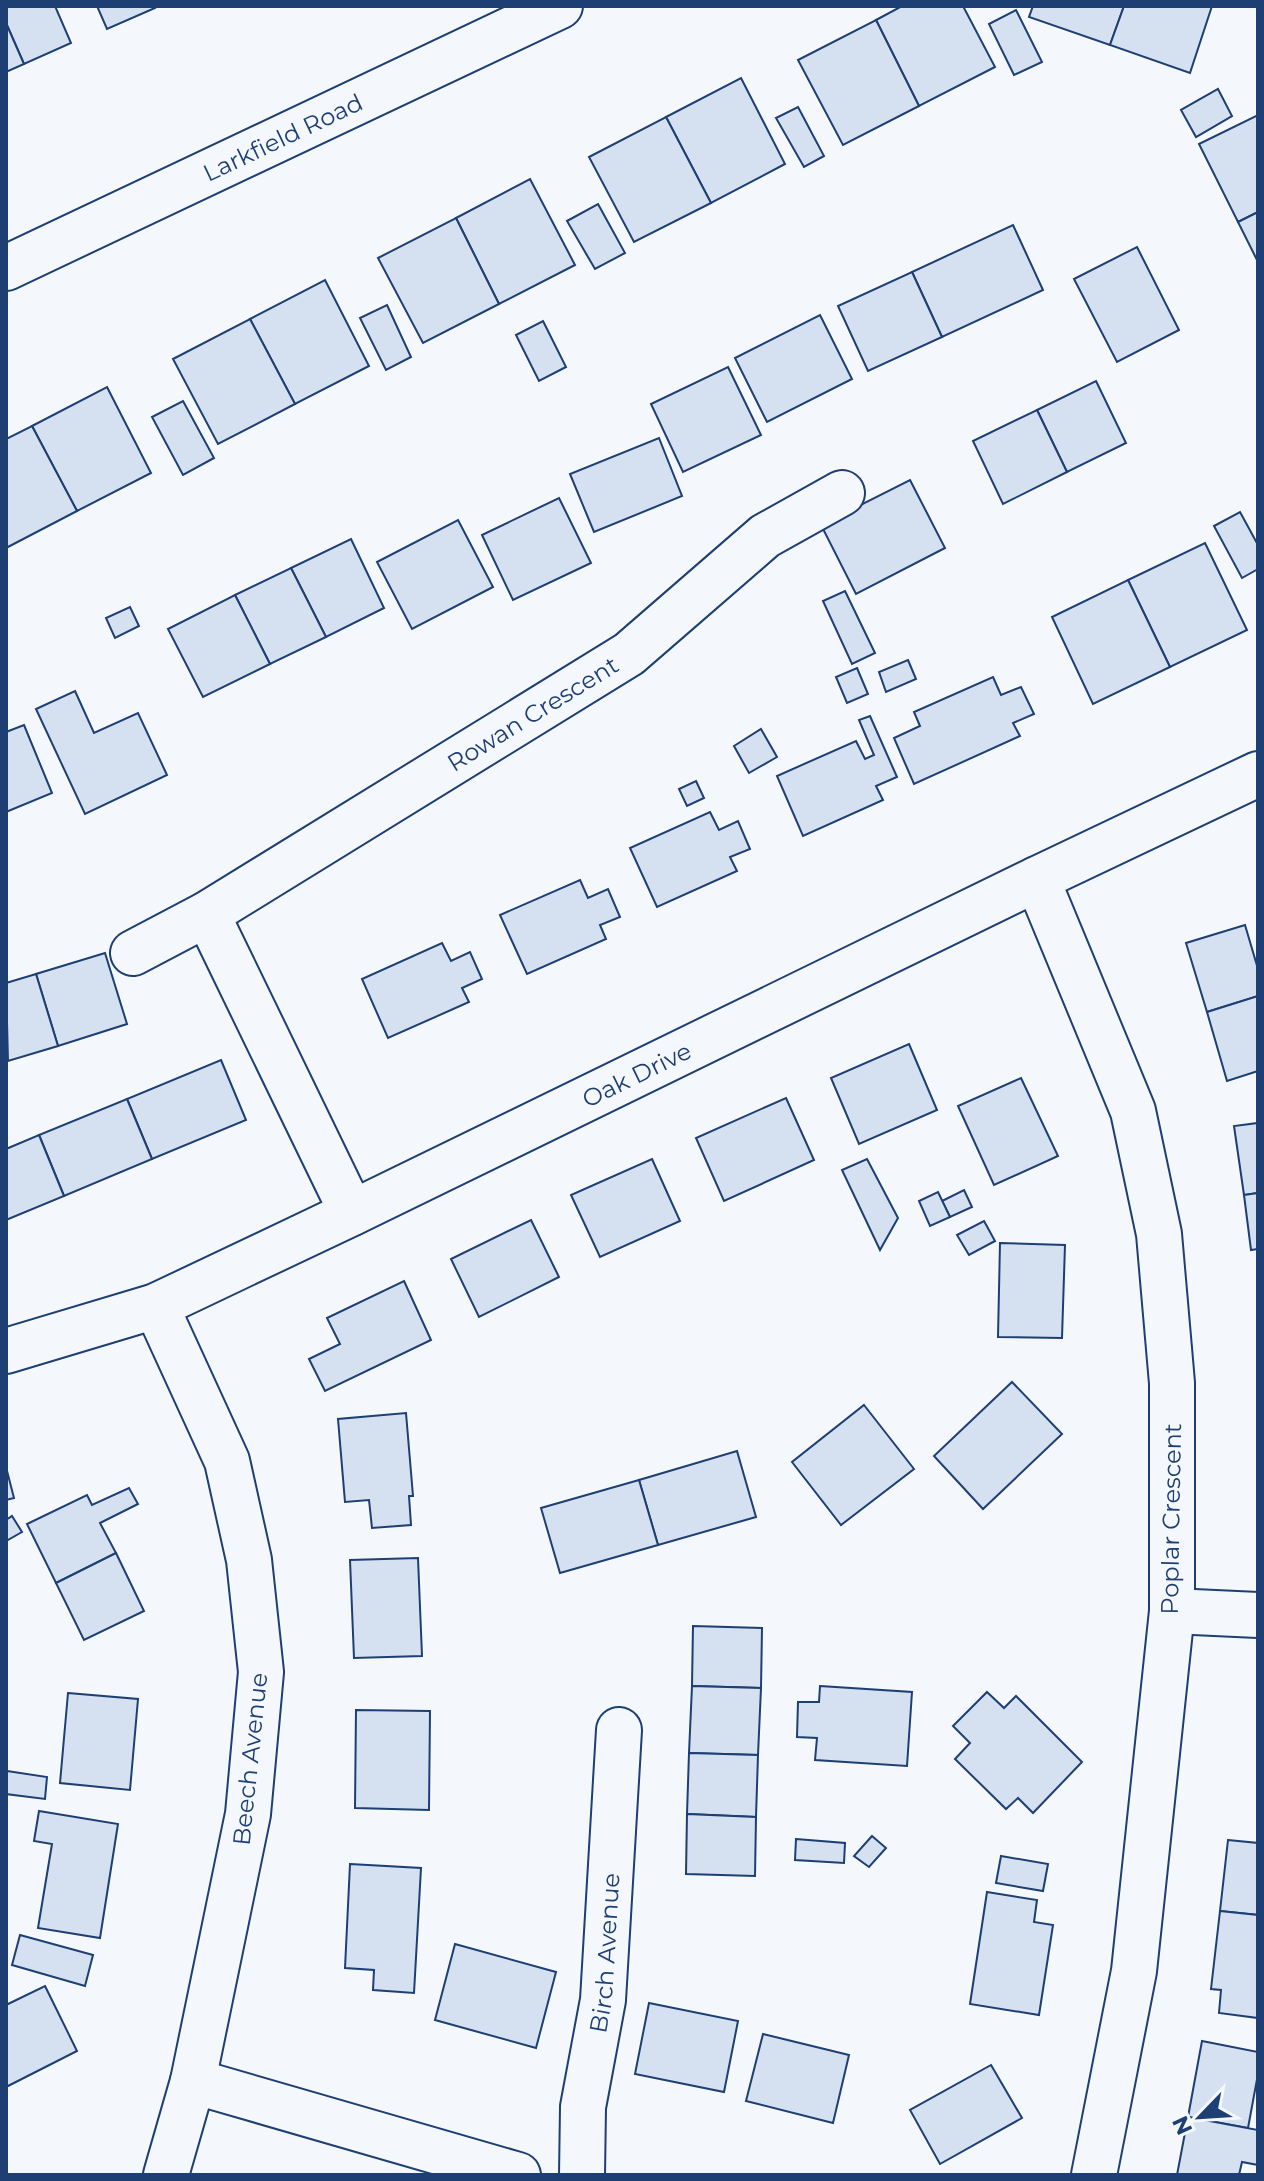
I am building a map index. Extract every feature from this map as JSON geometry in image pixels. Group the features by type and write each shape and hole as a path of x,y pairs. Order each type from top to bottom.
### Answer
{"street":[{"name":"Larkfield Road","path":"6,268 560,6"},
{"name":"Rowan Crescent","path":"133,953 207,914 629,654 765,536 842,493"},
{"name":"Oak Drive","path":"6,1351 156,1306 1258,774"},
{"name":"Poplar Crescent","path":"1037,879 1133,1111 1159,1234 1172,1383 1172,1611 1134,1971 1094,2175"},
{"path":"207,914 352,1213"},
{"name":"Beech Avenue","path":"156,1306 227,1461 249,1560 261,1672 248,1814 193,2081 166,2175"},
{"path":"1172,1611 1258,1615"},
{"name":"Birch Avenue","path":"582,2175 583,2107 603,2000 619,1730"},
{"path":"193,2081 518,2175"}],"building":[{"path":"6,6 55,6 71,43 24,64 6,23"},
{"path":"97,6 154,6 155,8 107,29"},
{"path":"902,6 963,6 995,67 919,106 876,20"},
{"path":"1033,6 1124,6 1110,45 1029,17"},
{"path":"1124,6 1212,6 1190,73 1110,45"},
{"path":"1016,10 1042,62 1014,75 989,24"},
{"path":"876,20 919,106 843,145 798,60"},
{"path":"6,23 24,64 6,72"},
{"path":"741,78 785,164 711,203 666,117"},
{"path":"1218,89 1232,116 1196,137 1181,110"},
{"path":"798,107 824,156 804,167 776,118"},
{"path":"1258,115 1258,212 1238,222 1199,144"},
{"path":"666,117 711,203 634,242 589,157"},
{"path":"530,179 575,265 499,304 456,218"},
{"path":"598,204 625,253 595,269 567,221"},
{"path":"1258,212 1258,262 1238,222"},
{"path":"456,218 499,304 423,343 378,258"},
{"path":"1013,225 1043,290 942,337 912,272"},
{"path":"1137,247 1179,330 1117,362 1074,279"},
{"path":"912,272 942,337 868,371 838,306"},
{"path":"325,280 369,366 295,404 250,319"},
{"path":"387,305 411,357 386,370 360,318"},
{"path":"820,315 852,379 767,422 735,358"},
{"path":"250,319 295,404 218,444 173,359"},
{"path":"543,321 566,367 539,381 516,335"},
{"path":"728,367 761,435 683,472 651,404"},
{"path":"1096,381 1126,443 1067,472 1037,410"},
{"path":"107,387 151,473 77,511 32,426"},
{"path":"183,401 214,458 183,475 152,417"},
{"path":"1037,410 1067,472 1003,504 973,441"},
{"path":"32,426 77,511 6,548 6,439"},
{"path":"659,438 682,496 594,532 570,474"},
{"path":"910,480 945,548 856,594 821,525"},
{"path":"559,498 591,563 513,600 482,535"},
{"path":"1240,512 1258,545 1258,569 1242,578 1214,526"},
{"path":"458,520 493,587 412,629 377,562"},
{"path":"351,539 384,608 326,637 291,568"},
{"path":"1205,543 1247,630 1170,667 1128,580"},
{"path":"291,568 326,637 270,664 235,595"},
{"path":"1128,580 1170,667 1093,704 1052,617"},
{"path":"845,591 875,653 852,664 823,601"},
{"path":"235,595 270,664 203,697 168,629"},
{"path":"130,607 139,626 115,638 106,618"},
{"path":"908,660 916,679 886,692 879,672"},
{"path":"857,668 868,694 847,703 836,677"},
{"path":"993,677 1001,695 1021,687 1034,714 1013,723 1020,736 914,784 894,738 920,726 914,712"},
{"path":"75,691 94,733 138,713 167,775 85,814 36,709"},
{"path":"870,716 897,777 876,786 883,800 803,836 777,776 856,741 865,759 874,755 859,720"},
{"path":"24,725 52,793 6,812 6,732"},
{"path":"761,729 777,757 749,773 734,746"},
{"path":"696,781 704,798 687,806 679,789"},
{"path":"710,812 719,830 738,821 750,849 730,857 737,871 657,907 630,848"},
{"path":"580,880 588,898 608,889 620,917 600,925 606,939 527,974 500,915"},
{"path":"1245,925 1258,969 1258,996 1207,1012 1186,943"},
{"path":"442,943 451,961 470,952 482,979 462,988 469,1002 388,1038 362,979"},
{"path":"105,953 127,1024 58,1046 36,974"},
{"path":"36,974 58,1046 8,1061 6,983"},
{"path":"1258,996 1258,1071 1227,1081 1207,1012"},
{"path":"909,1044 937,1110 859,1144 831,1078"},
{"path":"221,1060 246,1120 152,1159 127,1099"},
{"path":"1021,1078 1058,1156 994,1185 958,1106"},
{"path":"786,1098 814,1160 724,1201 696,1138"},
{"path":"127,1099 152,1159 64,1196 39,1135"},
{"path":"1258,1123 1258,1193 1244,1195 1234,1126"},
{"path":"39,1135 64,1196 6,1220 6,1149"},
{"path":"652,1159 680,1221 600,1257 571,1195"},
{"path":"867,1159 898,1218 880,1250 842,1170"},
{"path":"964,1190 972,1207 950,1217 942,1201"},
{"path":"938,1192 950,1217 930,1226 919,1201"},
{"path":"1258,1193 1258,1249 1251,1250 1244,1195"},
{"path":"531,1220 559,1277 479,1317 451,1259"},
{"path":"984,1221 995,1241 969,1255 957,1235"},
{"path":"1000,1243 1065,1245 1062,1338 998,1337"},
{"path":"404,1281 431,1340 325,1391 309,1359 340,1344 327,1318"},
{"path":"1012,1382 1062,1434 983,1509 934,1456"},
{"path":"864,1405 914,1469 841,1525 792,1462"},
{"path":"406,1413 413,1496 409,1496 411,1525 372,1528 369,1500 345,1502 338,1419"},
{"path":"737,1451 756,1517 658,1545 639,1480"},
{"path":"6,1467 14,1498 6,1500"},
{"path":"639,1480 658,1545 560,1573 541,1508"},
{"path":"129,1488 138,1504 100,1523 116,1553 56,1583 27,1524 87,1495 92,1505"},
{"path":"12,1516 22,1532 6,1541 6,1520"},
{"path":"116,1553 144,1611 84,1640 56,1583"},
{"path":"418,1558 422,1656 354,1658 350,1560"},
{"path":"693,1626 762,1628 761,1688 692,1686"},
{"path":"692,1686 761,1688 758,1755 689,1753"},
{"path":"820,1686 912,1692 907,1766 815,1760 817,1738 797,1737 798,1702 819,1702"},
{"path":"987,1692 1004,1708 1016,1696 1082,1762 1033,1813 1018,1798 1006,1809 955,1759 970,1743 953,1726"},
{"path":"68,1693 138,1699 130,1790 60,1783"},
{"path":"356,1710 430,1711 429,1810 355,1808"},
{"path":"689,1753 758,1755 756,1817 687,1814"},
{"path":"7,1771 47,1777 45,1799 6,1794"},
{"path":"39,1811 118,1824 100,1938 38,1928 52,1844 34,1841"},
{"path":"687,1814 756,1817 755,1876 686,1874"},
{"path":"872,1836 886,1848 869,1867 854,1856"},
{"path":"796,1839 845,1843 844,1863 795,1860"},
{"path":"1228,1840 1258,1843 1258,1915 1220,1911"},
{"path":"1001,1856 1048,1864 1043,1891 996,1883"},
{"path":"350,1864 421,1868 414,1993 373,1990 374,1970 345,1968"},
{"path":"987,1892 1037,1900 1034,1922 1053,1925 1039,2015 970,2004"},
{"path":"1220,1911 1258,1915 1258,2018 1219,2013 1221,1990 1211,1989"},
{"path":"20,1935 93,1955 85,1986 12,1965"},
{"path":"455,1944 556,1972 536,2048 435,2020"},
{"path":"45,1986 77,2051 6,2087 6,2005"},
{"path":"649,2003 738,2021 724,2092 635,2074"},
{"path":"763,2034 849,2055 833,2123 746,2101"},
{"path":"1202,2041 1258,2052 1258,2074 1248,2128 1188,2117"},
{"path":"991,2065 1022,2118 940,2164 910,2110"},
{"path":"1188,2117 1258,2130 1258,2165 1242,2162 1239,2175 1177,2175"}]}
